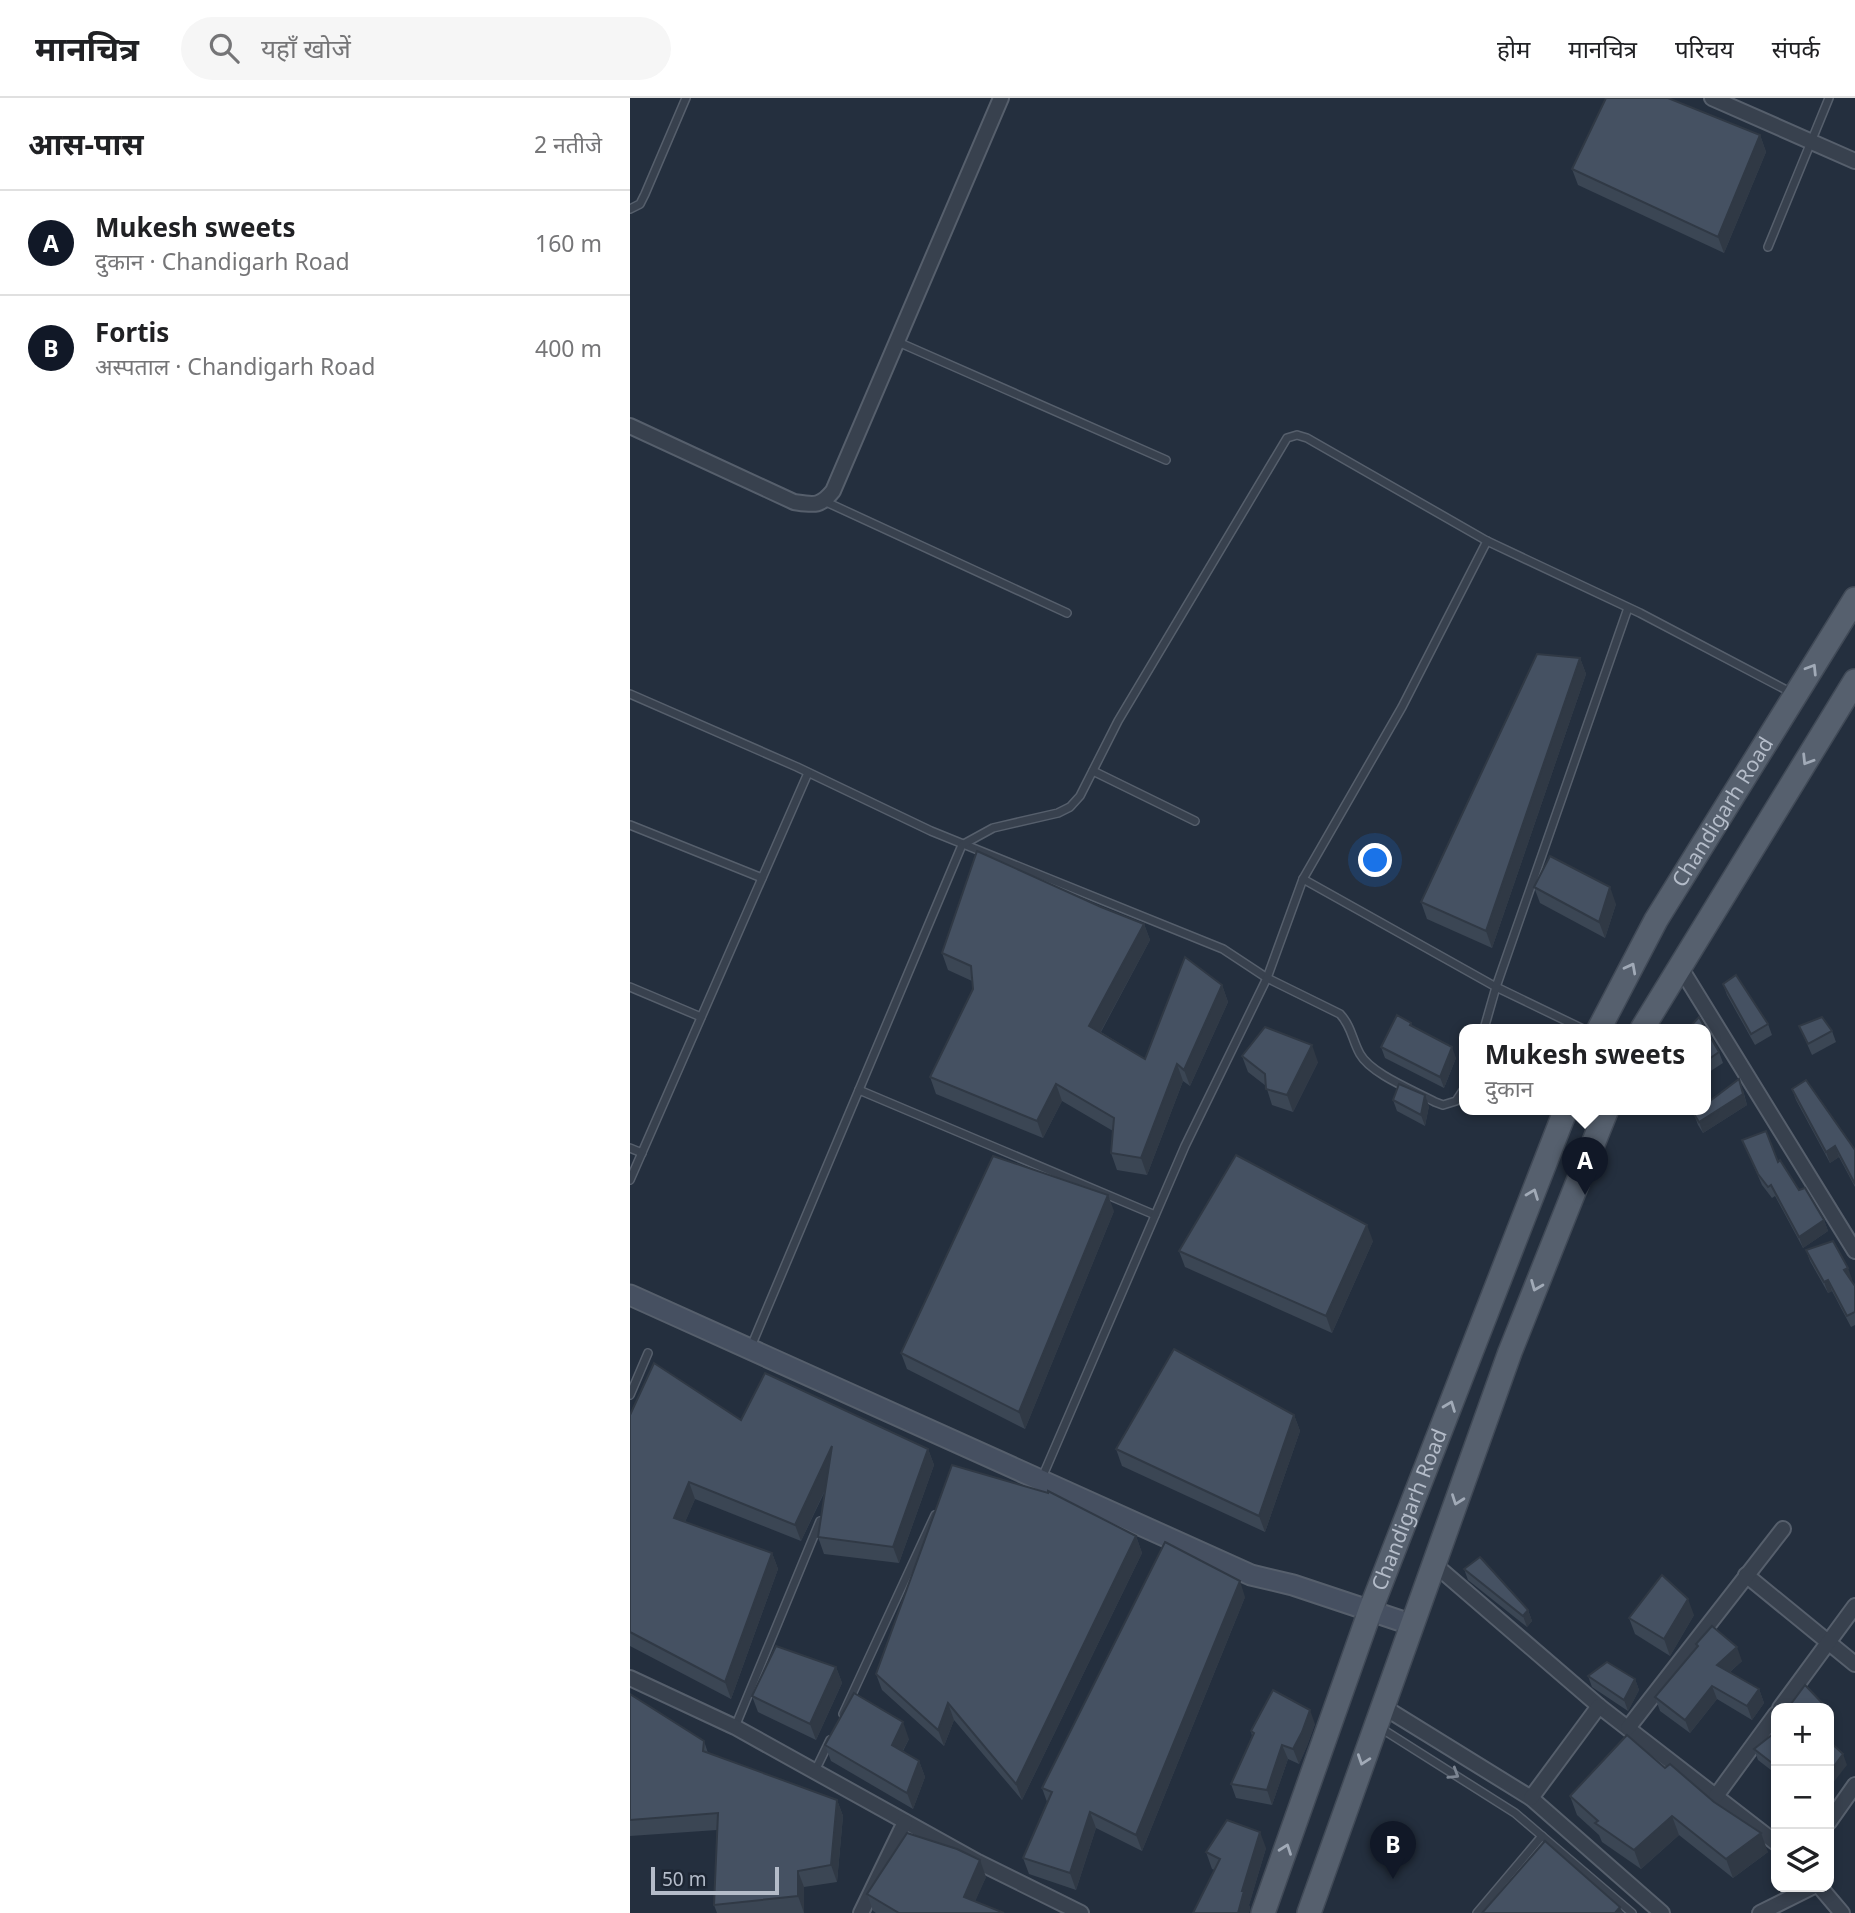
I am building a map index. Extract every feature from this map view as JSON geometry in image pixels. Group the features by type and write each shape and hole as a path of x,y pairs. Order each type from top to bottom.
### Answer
{"main road":[{"name":"Chandigarh Road","path":"1602,1024 1656,920 1855,599"},
{"name":"Chandigarh Road","path":"1645,1024 1855,681"},
{"name":"Chandigarh Road","path":"1263,1913 1370,1611 1564,1115"},
{"name":"Chandigarh Road","path":"1309,1913 1510,1352 1605,1115"}],"street":[{"path":"1712,98 1855,161"},
{"path":"630,426 794,502 813,505 824,501 832,491 898,342 999,99"},
{"path":"1680,967 1855,1251"},
{"path":"630,1295 1251,1575 1293,1585 1413,1625"},
{"path":"1628,1728 1783,1529"},
{"path":"1434,1564 1599,1706 1771,1839"},
{"path":"1746,1575 1855,1664"},
{"path":"1784,1703 1855,1606"},
{"path":"630,1678 735,1727 978,1862 1082,1913"},
{"path":"1531,1798 1599,1706"},
{"path":"1379,1716 1531,1798 1661,1913"},
{"path":"1716,1796 1771,1721"},
{"path":"1834,1815 1855,1785"},
{"path":"861,1913 905,1822"},
{"path":"1760,1913 1802,1892"},
{"path":"1824,1892 1842,1913"}],"lane":[{"path":"630,209 640,204 686,98"},
{"path":"1768,247 1829,98"},
{"path":"898,342 1166,460"},
{"path":"750,1349 962,845 993,828 1051,815 1070,807 1080,796 1118,721 1282,442 1291,435 1307,438 1487,541 1628,607 1795,695"},
{"path":"824,501 1067,613"},
{"path":"1041,1480 1185,1146 1267,978 1303,879 1402,707 1487,541"},
{"path":"1485,1024 1628,607"},
{"path":"630,694 962,845 1223,948 1267,978 1340,1014 1349,1024 1359,1054 1369,1066 1435,1102 1443,1104 1456,1101 1459,1096"},
{"path":"1093,771 1195,821"},
{"path":"630,1180 808,773"},
{"path":"630,825 762,878"},
{"path":"1303,879 1496,987 1573,1024"},
{"path":"630,987 701,1017"},
{"path":"859,1090 1155,1215"},
{"path":"630,1148 642,1153"},
{"path":"630,1395 648,1353"},
{"path":"837,1725 940,1502"},
{"path":"735,1727 820,1521"},
{"path":"1379,1716 1515,1813 1632,1913"},
{"path":"815,1771 832,1737"},
{"path":"1477,1913 1542,1836"}],"building":[{"path":"1606,98 1668,98 1760,135 1718,237 1572,169"},
{"path":"1537,654 1580,658 1486,931 1421,902"},
{"path":"977,851 1144,924 1089,1026 1145,1059 1185,957 1222,985 1184,1070 1177,1064 1141,1158 1111,1153 1114,1118 1056,1084 1037,1121 930,1077 973,989 971,966 942,953"},
{"path":"1550,856 1610,887 1599,922 1534,887"},
{"path":"1736,975 1768,1024 1751,1034 1723,984"},
{"path":"1397,1015 1411,1023 1410,1025 1452,1047 1440,1077 1381,1047"},
{"path":"1699,1017 1703,1024 1693,1024"},
{"path":"1822,1017 1832,1031 1808,1044 1799,1026"},
{"path":"1265,1027 1312,1045 1287,1095 1266,1089 1265,1074 1242,1056"},
{"path":"1711,1038 1719,1052 1711,1058"},
{"path":"1739,1079 1743,1094 1711,1114 1711,1100"},
{"path":"1806,1080 1855,1150 1855,1184 1835,1146 1826,1152 1792,1089"},
{"path":"1399,1084 1425,1095 1421,1115 1393,1100"},
{"path":"1695,1115 1710,1115 1699,1122"},
{"path":"1766,1131 1778,1162 1780,1160 1799,1190 1805,1188 1824,1220 1799,1237 1771,1185 1768,1187 1758,1174 1742,1140"},
{"path":"1236,1155 1367,1225 1326,1316 1179,1251"},
{"path":"993,1156 1108,1195 1019,1412 901,1353"},
{"path":"1833,1241 1848,1268 1844,1270 1855,1286 1855,1312 1847,1316 1828,1280 1824,1282 1806,1250"},
{"path":"1174,1349 1294,1415 1259,1516 1116,1449"},
{"path":"654,1363 741,1420 765,1373 928,1449 893,1547 818,1537 832,1446 795,1525 689,1482 674,1518 772,1553 725,1682 630,1632 630,1415"},
{"path":"952,1465 1048,1491 1136,1536 1016,1784 948,1703 938,1730 876,1674"},
{"path":"1165,1542 1240,1581 1136,1835 1090,1812 1070,1873 1023,1858 1052,1792 1042,1788"},
{"path":"1480,1557 1528,1610 1523,1616 1464,1569"},
{"path":"1662,1575 1688,1599 1664,1639 1629,1618"},
{"path":"1712,1626 1737,1647 1717,1665 1759,1689 1747,1706 1712,1686 1685,1720 1655,1697"},
{"path":"776,1646 836,1667 810,1724 752,1696"},
{"path":"1607,1662 1635,1679 1624,1700 1588,1676"},
{"path":"1805,1685 1822,1703 1792,1703"},
{"path":"1273,1690 1310,1710 1302,1732 1293,1749 1282,1745 1267,1790 1231,1784 1254,1733 1251,1731"},
{"path":"854,1693 903,1722 892,1745 919,1761 907,1793 825,1745"},
{"path":"630,1694 704,1741 703,1751 837,1800 831,1865 798,1871 798,1896 714,1905 718,1813 630,1820"},
{"path":"1627,1735 1665,1768 1670,1764 1714,1802 1761,1833 1726,1859 1672,1816 1634,1850 1595,1823 1598,1821 1570,1796"},
{"path":"1771,1736 1771,1762 1754,1749"},
{"path":"1834,1746 1843,1754 1834,1766"},
{"path":"1227,1820 1260,1832 1238,1913 1193,1913 1220,1859 1206,1852"},
{"path":"907,1833 957,1849 980,1860 964,1897 1004,1913 899,1913 867,1894"},
{"path":"1545,1841 1620,1907 1615,1913 1482,1913"}],"place":[{"name":"Mukesh sweets","path":"1585,1195"},
{"name":"Fortis","path":"1393,1879"}]}
